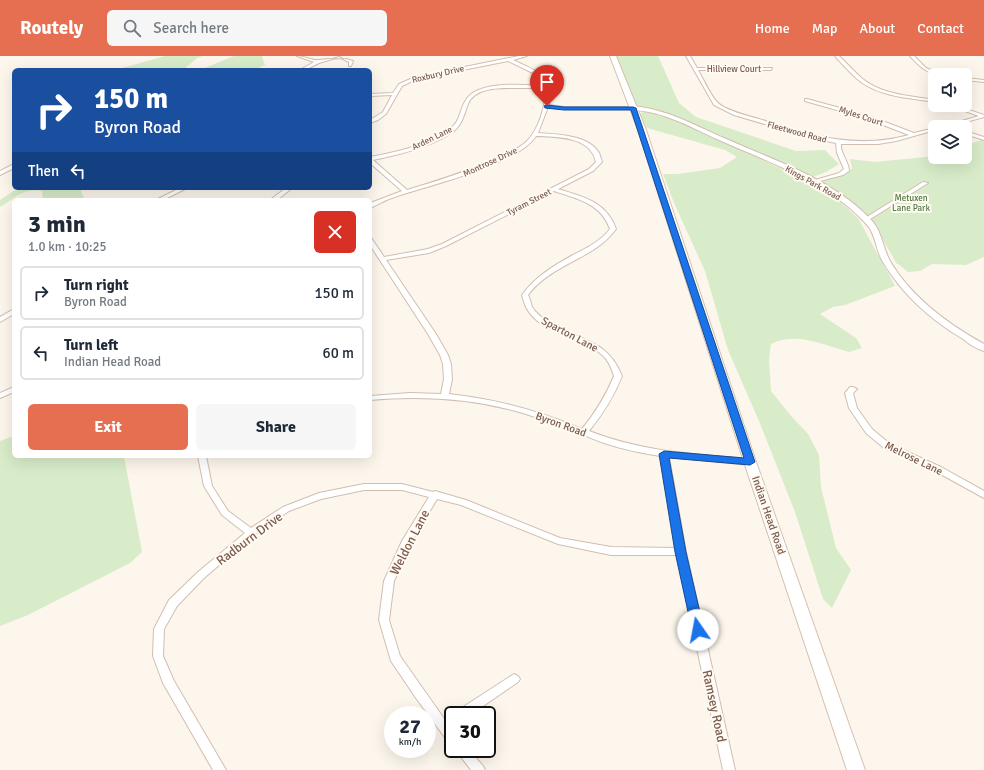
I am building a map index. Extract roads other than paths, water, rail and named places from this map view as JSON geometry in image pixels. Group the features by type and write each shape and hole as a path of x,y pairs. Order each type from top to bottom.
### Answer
{"main road":[{"name":"Indian Head Road","path":"613,56 633,108 750,462 856,770"}],"street":[{"path":"299,56 318,62"},
{"path":"306,68 318,62 339,56 351,61 350,65"},
{"name":"Roxbury Drive","path":"372,121 384,114 389,108 396,94 397,88 404,83 416,78 525,56"},
{"name":"Fleetwood Road","path":"688,56 716,104 725,109 814,137 839,142 878,143 928,131"},
{"path":"837,56 870,86 895,94 928,101"},
{"path":"912,56 928,70"},
{"path":"508,59 540,75 546,87"},
{"name":"Hillview Court","path":"696,69 771,69"},
{"path":"972,80 984,81"},
{"name":"Montrose Drive","path":"372,205 386,198 469,173 515,152 530,141 535,134 547,106 548,96 546,87"},
{"name":"Arden Lane","path":"372,159 408,150 450,131 459,124 464,115 469,97 475,93 497,88 546,87"},
{"path":"372,95 396,94"},
{"name":"Myles Court","path":"807,100 867,117 914,135"},
{"path":"547,106 564,108 633,108"},
{"name":"Kings Park Road","path":"633,108 648,109 670,115 774,162 814,182 844,200 870,225 888,264 905,286 945,325 984,348"},
{"path":"972,112 984,116"},
{"path":"971,120 984,116"},
{"name":"Tyram Street","path":"383,259 429,251 444,245 591,170 600,162 599,155 584,140 535,134"},
{"path":"972,135 984,139"},
{"path":"814,182 841,174 847,170 846,163 839,154 837,148 839,142"},
{"path":"372,161 406,192"},
{"path":"0,166 12,166"},
{"path":"0,173 12,166"},
{"path":"865,220 925,183"},
{"name":"Sparton Lane","path":"553,189 598,206 607,213 612,221 613,229 607,237 598,244 541,277 530,286 525,295 526,304 532,313 544,322 606,354 618,376 600,412 584,432"},
{"path":"163,198 180,190"},
{"path":"276,198 286,190"},
{"path":"372,243 432,334 444,355 447,364 448,379 445,396"},
{"path":"0,320 12,312"},
{"name":"Melrose Lane","path":"853,389 849,393 853,408 869,431 887,446 938,469 984,495"},
{"path":"0,396 12,390"},
{"name":"Byron Road","path":"372,398 409,395 445,396 489,402 530,412 633,448 664,454 750,462"},
{"name":"Ramsey Road","path":"664,454 680,552 729,770"},
{"path":"202,458 208,486 225,513 251,533"},
{"name":"Radburn Drive","path":"220,770 168,683 158,656 159,629 172,603 201,575 251,533 286,509 319,496 364,487 402,487 463,502 558,541 611,551 680,552"},
{"name":"Weldon Lane","path":"435,494 408,541 389,581 384,620 395,658 444,719"},
{"path":"474,706 514,679"},
{"path":"469,758 479,770"}],"park label":[{"name":"Metuxen Lane Park","path":"911,204"}]}
